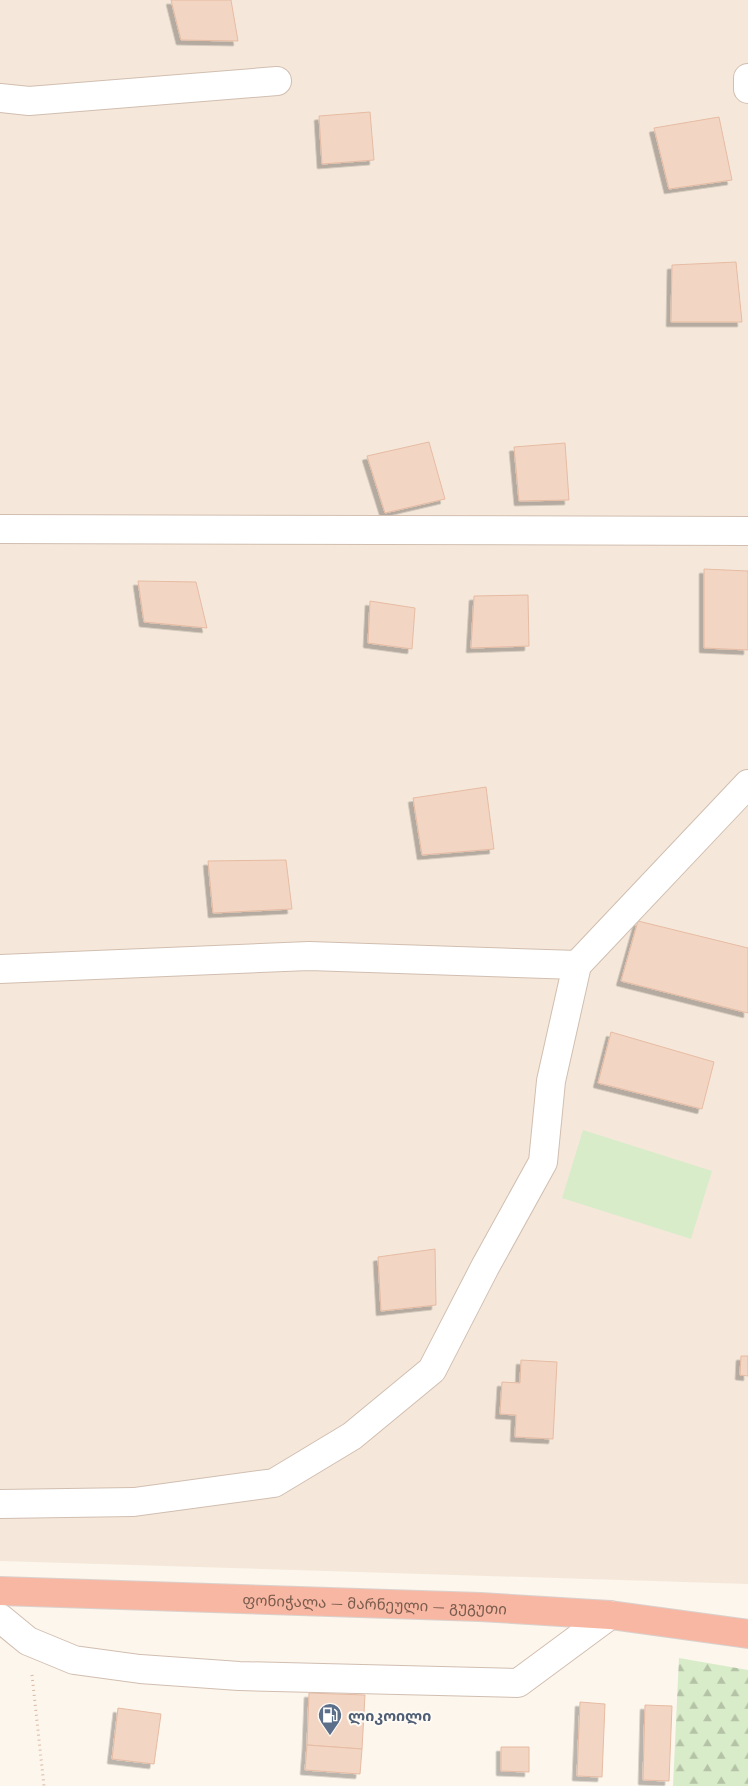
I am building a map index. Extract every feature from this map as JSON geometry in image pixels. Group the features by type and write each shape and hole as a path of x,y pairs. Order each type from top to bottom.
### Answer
{"highway":[{"name":"ფონიჭალა — მარნეული — გუგუთი","path":"0,1591 480,1607 610,1615 748,1634"}],"street":[{"path":"748,78 748,89"},
{"path":"0,98 28,102 277,81"},
{"path":"0,529 748,532"},
{"path":"0,1504 134,1502 274,1483 352,1436 432,1370 484,1267 543,1162 551,1081 577,965 748,784"},
{"path":"0,969 309,956 577,965"},
{"path":"0,1618 28,1641 74,1660 140,1669 239,1676 518,1683 610,1615"}],"path":[{"path":"28,1641 44,1786"}],"shaded area":[{"path":"0,0 748,0 748,1584 0,1561"}],"green space":[{"path":"583,1130 712,1171 691,1239 562,1198"},
{"path":"679,1658 748,1670 748,1786 673,1786"}],"building":[{"path":"171,0 231,0 238,41 181,40"},
{"path":"370,112 374,160 322,164 319,116"},
{"path":"719,117 732,180 669,189 654,128"},
{"path":"736,262 742,322 671,322 672,265"},
{"path":"429,442 445,499 385,513 367,456"},
{"path":"565,443 569,500 519,501 514,447"},
{"path":"704,569 748,571 748,650 704,648"},
{"path":"138,581 196,582 207,628 144,622"},
{"path":"528,595 529,646 471,648 474,596"},
{"path":"370,601 415,608 412,649 368,643"},
{"path":"486,787 494,849 422,855 413,798"},
{"path":"286,860 292,909 213,913 208,861"},
{"path":"638,921 748,948 748,1013 621,981"},
{"path":"611,1032 714,1062 702,1109 598,1083"},
{"path":"435,1249 436,1305 381,1311 378,1257"},
{"path":"741,1356 748,1356 748,1376 740,1375"},
{"path":"521,1360 557,1362 553,1439 515,1437 516,1415 500,1414 502,1382 520,1383"},
{"path":"309,1693 365,1695 362,1749 307,1745"},
{"path":"580,1702 605,1704 602,1777 577,1776"},
{"path":"645,1705 672,1706 669,1781 643,1780"},
{"path":"118,1708 161,1714 154,1764 112,1759"},
{"path":"307,1745 362,1749 360,1774 305,1770"},
{"path":"501,1747 529,1747 529,1772 501,1771"}],"place":[{"name":"ლიკოილი","path":"330,1736"}]}
